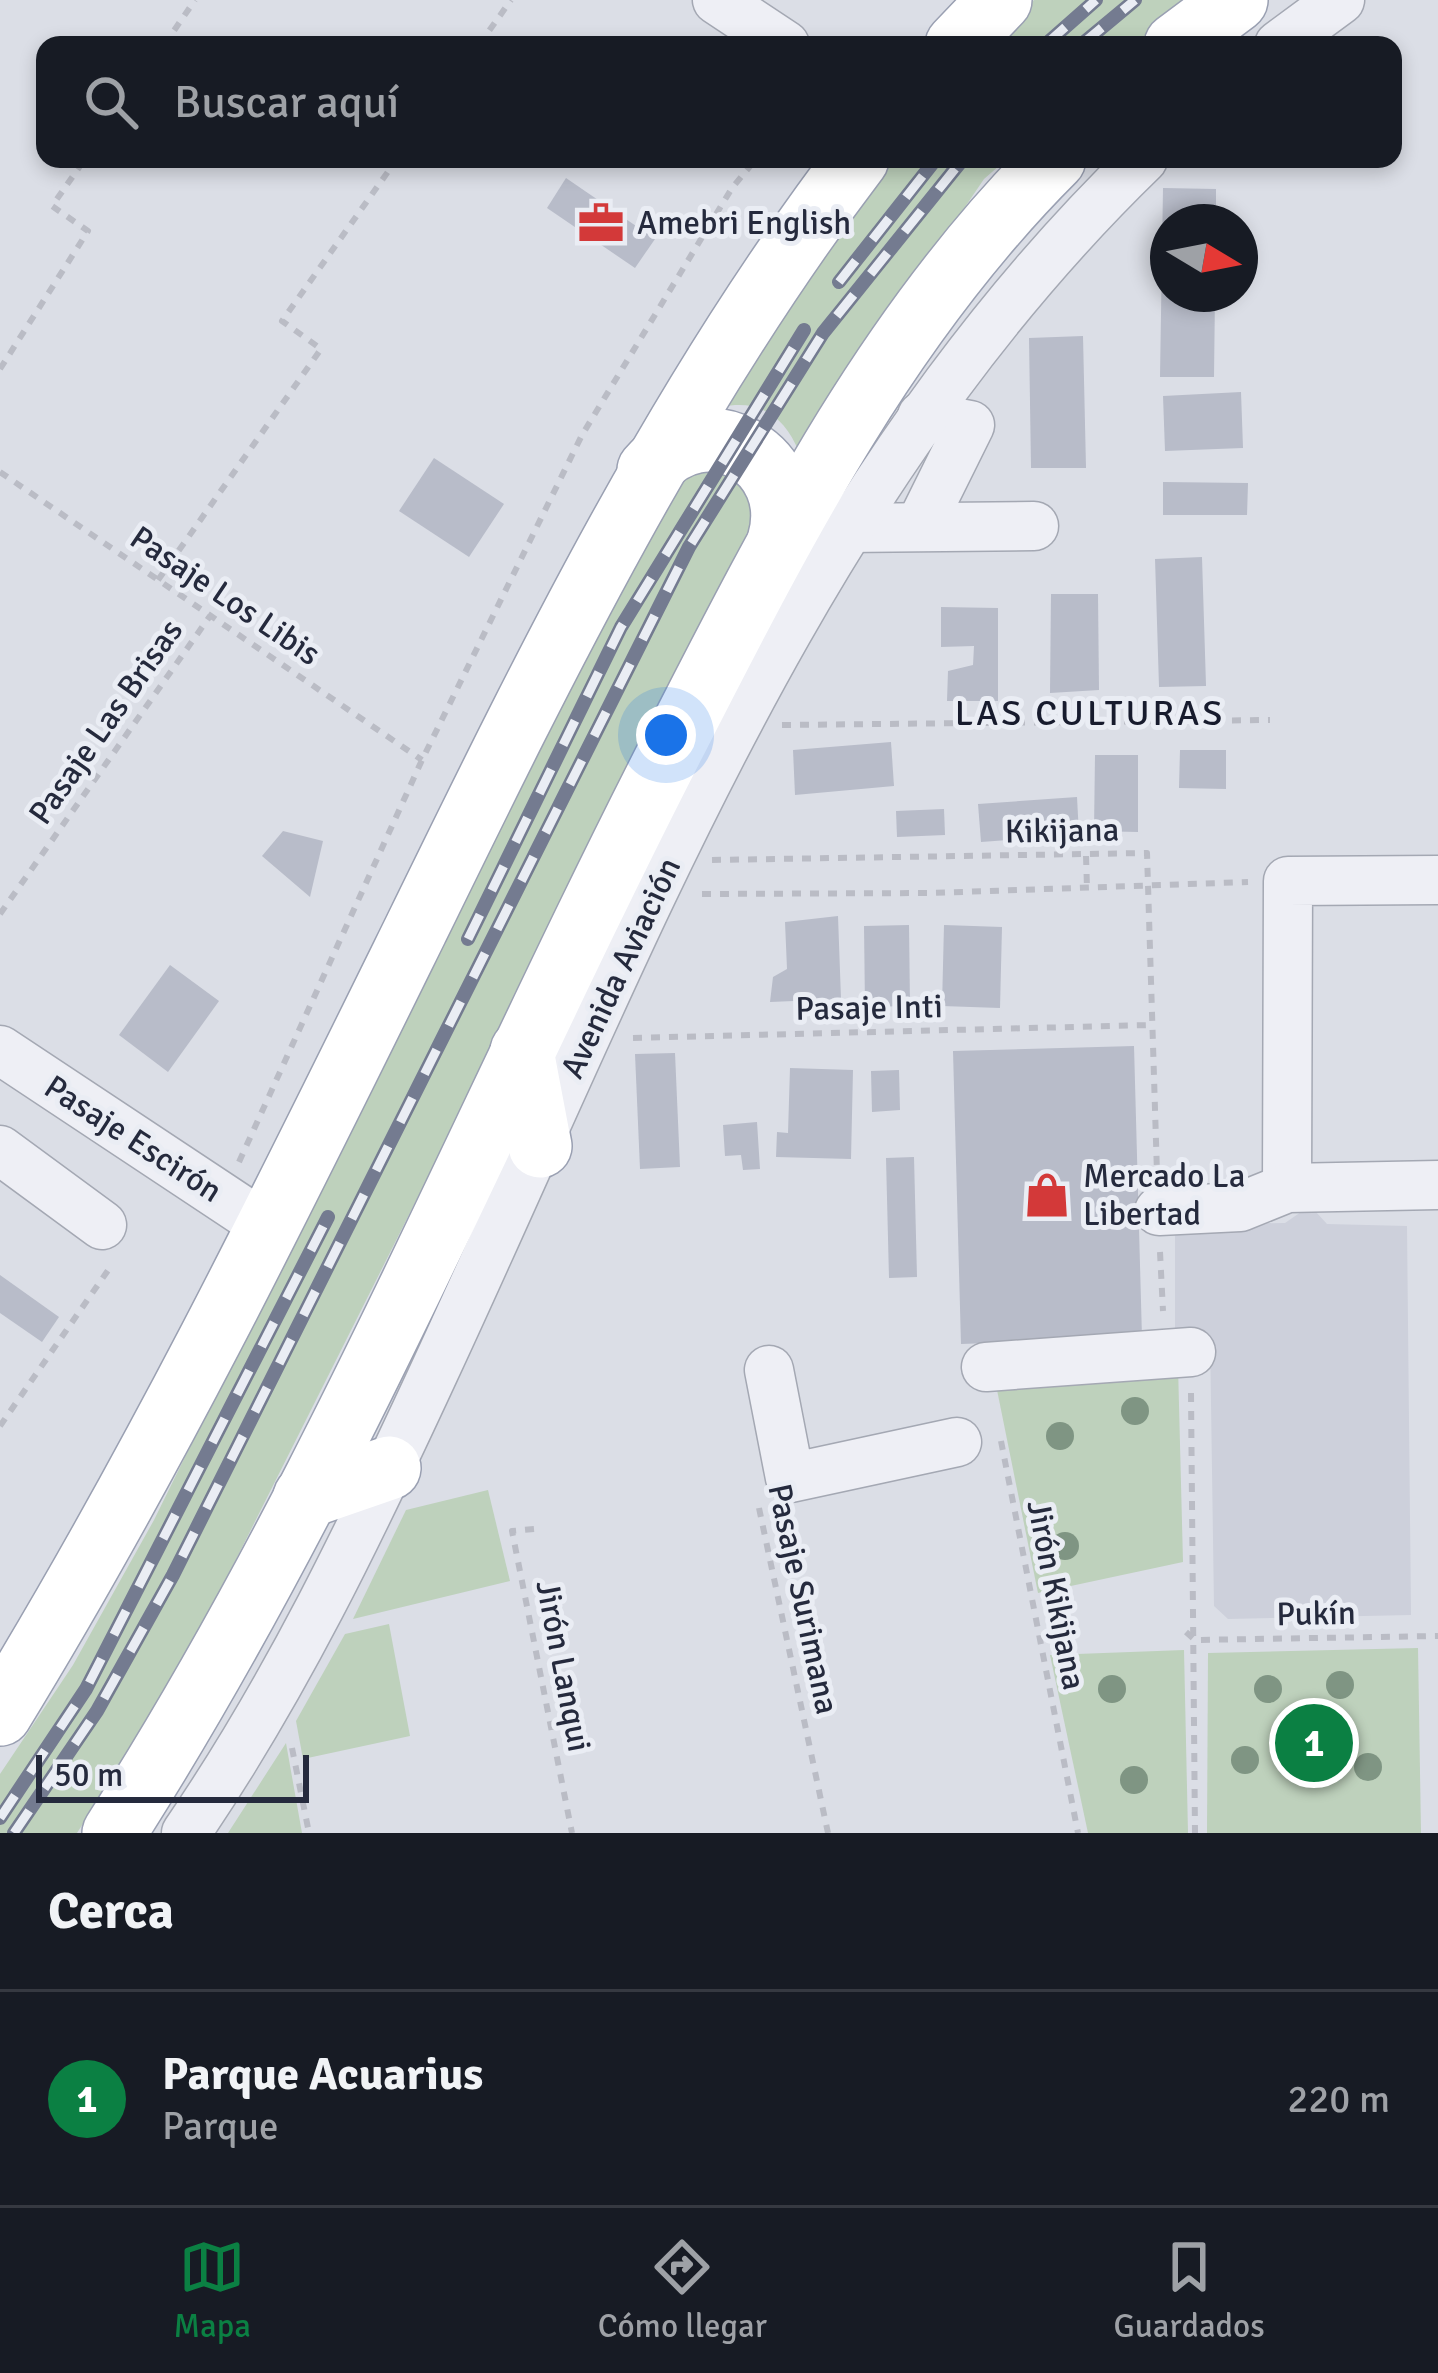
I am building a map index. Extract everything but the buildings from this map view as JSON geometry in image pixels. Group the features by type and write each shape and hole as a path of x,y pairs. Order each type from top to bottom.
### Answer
{"main road":[{"path":"966,36 1000,0"},
{"path":"1188,36 1236,0"},
{"path":"0,1714 152,1453 245,1212 649,470 719,352 851,168"},
{"name":"Avenida Aviación","path":"114,1833 202,1692 304,1497 778,541 828,453 920,316 972,249 1046,168"},
{"path":"649,470 685,442 716,438 745,447 768,467 782,495 778,541"},
{"path":"522,1051 540,1145"},
{"path":"304,1497 389,1468"}],"street":[{"path":"718,0 772,36"},
{"path":"1291,36 1340,0"},
{"name":"Avenida Aviación","path":"187,1833 324,1607 589,1039 698,855 735,726 845,528 989,326 1135,168"},
{"path":"920,526 970,425 922,416"},
{"path":"845,528 1034,526"},
{"path":"1287,1188 1288,881 1438,880"},
{"name":"Pasaje Escirón","path":"0,1050 245,1212"},
{"path":"0,1150 108,1243"},
{"path":"1159,1210 1240,1207 1287,1188 1438,1185"},
{"path":"986,1367 1178,1351"},
{"path":"769,1370 790,1478 957,1442"}],"path":[{"path":"170,36 196,0"},
{"path":"485,36 511,0"},
{"path":"0,369 88,231 52,206 79,168"},
{"name":"Pasaje Las Brisas","path":"158,580 321,350 282,321 391,168"},
{"path":"245,1212 422,760 582,435 749,168"},
{"name":"Pasaje Los Libis","path":"0,472 422,760"},
{"name":"Pasaje Las Brisas","path":"0,914 211,616"},
{"path":"735,726 1270,721"},
{"path":"1086,854 1087,888"},
{"name":"Kikijana","path":"698,855 1147,854 1159,1210 1178,1351 1195,1640 1196,1833"},
{"path":"698,855 700,896 1288,881"},
{"name":"Pasaje Inti","path":"589,1039 1151,1025"},
{"path":"0,1426 108,1243"},
{"name":"Jirón Kikijana","path":"986,1367 1078,1833"},
{"name":"Pasaje Surimana","path":"756,1490 828,1833"},
{"name":"Jirón Lanqui","path":"534,1529 512,1531 572,1833"},
{"path":"1186,1632 1195,1640"},
{"name":"Pukín","path":"1195,1640 1438,1636"},
{"path":"278,1685 309,1833"}],"shaded area":[{"path":"1301,1212 1316,1212 1327,1224 1407,1226 1411,1615 1228,1619 1214,1606 1210,1335 1175,1336 1175,1224 1285,1223"}],"green space":[{"path":"1034,0 1185,0 1144,36 999,36"},
{"path":"886,168 997,168 984,179 799,452 770,413 748,406 722,407 805,276"},
{"path":"719,436 756,511 728,579 177,1677 77,1833 0,1833 0,1774 73,1665 154,1520 604,605 685,476"},
{"path":"1178,1366 1183,1562 1038,1593 994,1375"},
{"path":"488,1490 510,1581 353,1619 406,1510"},
{"path":"389,1624 410,1736 303,1759 296,1721 345,1634"},
{"path":"1418,1648 1421,1833 1207,1833 1208,1653"},
{"path":"1184,1650 1188,1833 1088,1833 1050,1655"},
{"path":"286,1743 302,1833 228,1833"}],"railway":[{"path":"1055,36 1096,0"},
{"path":"1092,36 1135,0"},
{"path":"839,282 929,168"},
{"path":"14,1833 97,1711 173,1575 689,547 823,333 956,168"},
{"path":"468,939 621,627 804,330"},
{"path":"0,1818 86,1689 328,1217"}],"place":[{"name":"Amebri English","path":"601,223"},
{"name":"Mercado La Libertad","path":"1047,1195"},
{"name":"Parque Acuarius","path":"1314,1743"}],"district":[{"name":"LAS CULTURAS","path":"1090,713"}]}
